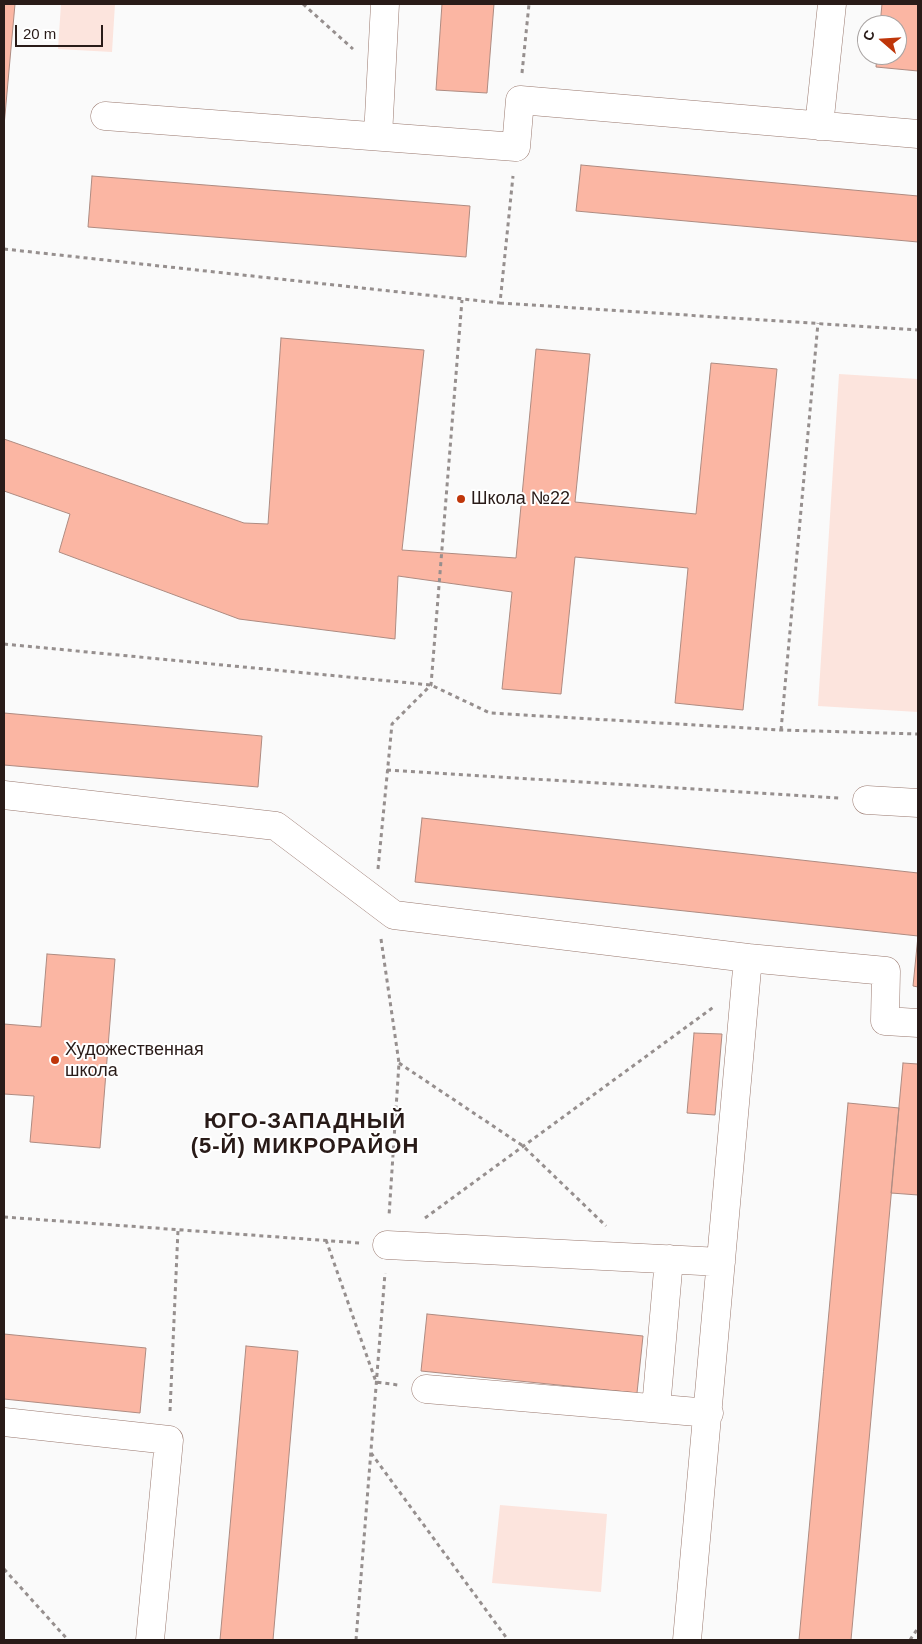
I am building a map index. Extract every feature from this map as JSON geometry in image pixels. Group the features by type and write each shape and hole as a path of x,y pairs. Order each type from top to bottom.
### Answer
{"lane":[{"path":"378,136 385,4"},
{"path":"818,126 832,4"},
{"path":"105,116 516,147 520,100 918,134"},
{"path":"4,795 276,826 394,914 747,971 886,971 885,1021 918,1023"},
{"path":"867,800 918,803"},
{"path":"687,1640 709,1413 747,971"},
{"path":"387,1245 721,1262"},
{"path":"656,1408 669,1259"},
{"path":"426,1389 709,1413"},
{"path":"4,1422 169,1440 150,1640"}],"path":[{"path":"303,4 381,75"},
{"path":"520,100 529,4"},
{"path":"500,303 516,147"},
{"path":"4,249 462,300 918,330"},
{"path":"356,1640 387,1245 399,1063 376,900 392,724 431,685 462,300"},
{"path":"781,730 818,323"},
{"path":"4,644 431,685 490,713 781,730 918,734"},
{"path":"387,770 867,800"},
{"path":"4,1217 387,1245 523,1146 747,971"},
{"path":"399,1063 523,1146 639,1258"},
{"path":"169,1440 178,1230"},
{"path":"326,1240 376,1382"},
{"path":"371,1452 508,1640"},
{"path":"4,1569 68,1640"},
{"path":"910,1640 918,1628"}],"shaded area":[{"path":"61,4 115,4 112,52 58,49"},
{"path":"839,374 918,379 918,712 818,706"},
{"path":"500,1505 607,1514 601,1592 492,1583"}],"building":[{"path":"4,4 15,4 4,126"},
{"path":"442,4 494,4 487,93 436,90"},
{"path":"882,4 918,4 918,71 876,67 876,65 907,65 907,15 881,15"},
{"path":"581,165 918,196 918,242 576,211"},
{"path":"92,176 470,206 466,257 88,227"},
{"path":"281,338 424,350 402,550 516,558 536,349 590,354 575,502 696,514 711,363 777,369 743,710 675,703 688,568 575,557 561,694 502,689 512,592 398,576 395,639 239,619 59,552 70,514 4,491 4,439 244,523 268,524"},
{"path":"4,713 262,736 258,787 4,765"},
{"path":"422,818 918,873 918,936 415,882"},
{"path":"918,936 918,987 913,986"},
{"name":"Художественная школа","path":"47,954 115,959 100,1148 30,1142 34,1096 4,1094 4,1024 41,1027"},
{"path":"694,1033 722,1034 715,1115 687,1113"},
{"path":"903,1063 918,1064 918,1195 891,1193"},
{"path":"848,1103 899,1108 851,1640 799,1640"},
{"path":"427,1314 643,1336 637,1393 421,1371"},
{"path":"4,1334 146,1348 140,1413 4,1399"},
{"path":"246,1346 298,1351 273,1640 220,1640"}],"place":[{"name":"Школа №22","path":"461,499"},
{"name":"Художественная школа","path":"55,1060"}],"district":[{"name":"ЮГО-ЗАПАДНЫЙ (5-Й) МИКРОРАЙОН","path":"305,1134"}]}
